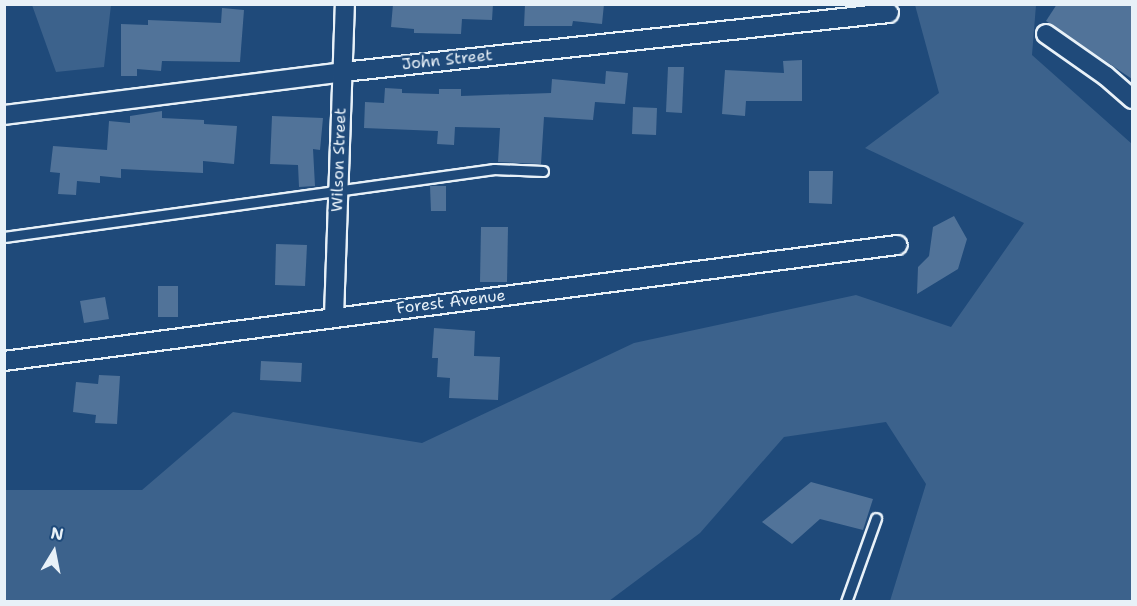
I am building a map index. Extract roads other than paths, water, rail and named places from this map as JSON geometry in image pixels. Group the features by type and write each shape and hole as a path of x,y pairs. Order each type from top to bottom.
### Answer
{"street":[{"name":"Wilson Street","path":"334,316 345,4"},
{"name":"John Street","path":"4,115 343,72 889,13"},
{"path":"1046,34 1106,76 1132,99"},
{"name":"Forest Avenue","path":"4,361 334,316 833,257 897,246"}],"lane":[{"path":"4,237 494,169 543,171"},
{"path":"846,602 876,518"}]}
